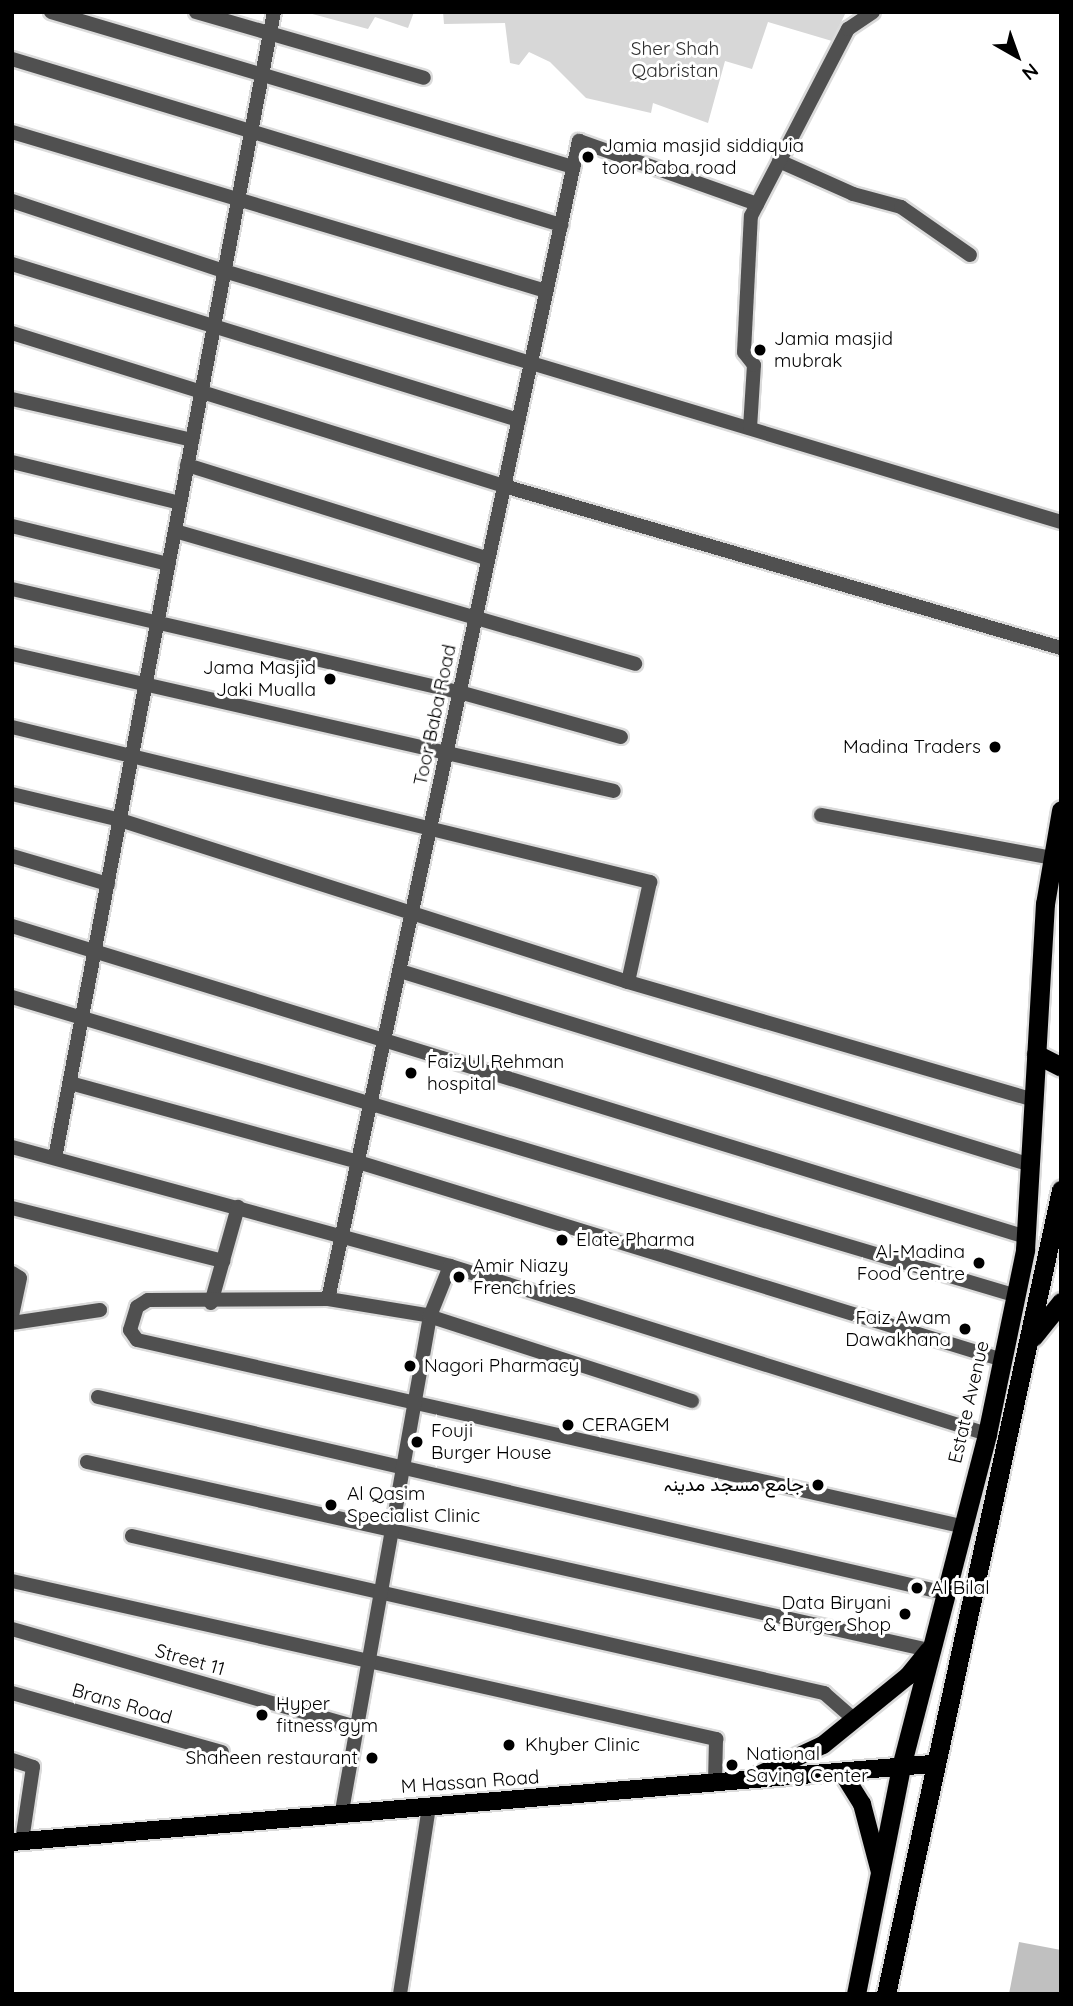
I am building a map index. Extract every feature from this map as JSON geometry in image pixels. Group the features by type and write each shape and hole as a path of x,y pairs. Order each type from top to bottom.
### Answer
{"highway":[{"name":"Estate Avenue","path":"856,1994 901,1767 961,1526 987,1434 1017,1296 1026,1243 1036,1054 1053,858 1061,810"},
{"path":"1036,1054 1061,1067"},
{"path":"1031,1173 1061,1183"},
{"path":"886,1994 931,1764 1029,1341 1055,1256 1061,1190"},
{"path":"1026,1243 1055,1256"},
{"path":"1029,1341 1061,1302"}],"main road":[{"path":"748,1779 823,1745 855,1720 929,1650"},
{"name":"M Hassan Road","path":"17,1841 342,1811 429,1807 931,1764"},
{"path":"842,1772 862,1804 880,1872"}],"street":[{"path":"51,12 573,167"},
{"path":"196,12 424,78"},
{"path":"55,1158 274,12"},
{"path":"750,428 754,365 744,352 751,216 848,29 873,12"},
{"path":"12,59 561,225"},
{"path":"12,132 546,291"},
{"name":"Toor Baba Road","path":"328,1298 579,141 757,204"},
{"path":"779,161 853,194 901,206 970,255"},
{"path":"12,201 224,271 1061,522"},
{"path":"12,264 518,420"},
{"path":"12,333 504,486 1061,648"},
{"path":"12,399 192,440"},
{"path":"12,462 180,503"},
{"path":"187,465 488,559"},
{"path":"12,526 168,564"},
{"path":"175,531 635,664"},
{"path":"12,589 460,692 621,737"},
{"path":"12,654 614,791"},
{"path":"12,727 650,882 628,982"},
{"path":"12,794 120,820 628,982 1033,1100"},
{"path":"821,815 1053,858"},
{"path":"12,856 108,884"},
{"path":"12,926 385,1040 1026,1243"},
{"path":"400,971 1031,1173"},
{"path":"12,997 1017,1296"},
{"path":"69,1083 358,1162 1003,1360"},
{"path":"12,1147 450,1266 987,1434"},
{"path":"12,1208 223,1261"},
{"path":"211,1303 238,1208"},
{"path":"342,1811 430,1316 450,1266"},
{"path":"12,1273 20,1278 12,1315"},
{"path":"692,1401 430,1316 328,1298 211,1303 148,1300 137,1307 130,1331 137,1340 961,1526"},
{"path":"12,1323 100,1310"},
{"path":"98,1397 404,1464 945,1593"},
{"path":"87,1462 393,1528 929,1650"},
{"path":"132,1536 824,1693 855,1720"},
{"path":"12,1581 716,1739 715,1783"},
{"name":"Street 11","path":"12,1629 357,1727"},
{"name":"Brans Road","path":"12,1693 222,1752"},
{"path":"12,1759 33,1767 17,1841"},
{"path":"400,1994 429,1807"}],"green space":[{"path":"305,12 414,12 408,28 375,17 368,29"},
{"name":"Sher Shah Qabristan","path":"443,12 846,12 832,41 768,22 752,69 725,61 708,123 653,103 651,113 586,98 550,62 529,52 519,65 510,63 505,23 444,24"}],"building":[{"path":"1019,1942 1061,1950 1061,1994 1009,1994"}],"place":[{"name":"Jamia masjid siddiquia toor baba road","path":"588,157"},
{"name":"Jamia masjid mubrak","path":"760,350"},
{"name":"Jama Masjid Jaki Mualla","path":"330,679"},
{"name":"Madina Traders","path":"995,747"},
{"name":"Faiz Ul Rehman hospital","path":"411,1073"},
{"name":"Elate Pharma","path":"562,1240"},
{"name":"Al-Madina Food Centre","path":"979,1263"},
{"name":"Amir Niazy French fries","path":"459,1277"},
{"name":"Faiz Awam Dawakhana","path":"965,1329"},
{"name":"Nagori Pharmacy","path":"410,1366"},
{"name":"CERAGEM","path":"568,1425"},
{"name":"Fouji Burger House","path":"417,1442"},
{"name":"جامع مسجد مدینہ","path":"818,1485"},
{"name":"Al Qasim Specialist Clinic","path":"331,1505"},
{"name":"Al Bilal","path":"917,1588"},
{"name":"Data Biryani & Burger Shop","path":"905,1614"},
{"name":"Hyper fitness gym","path":"262,1715"},
{"name":"Khyber Clinic","path":"509,1745"},
{"name":"Shaheen restaurant","path":"372,1758"},
{"name":"National Saving Center","path":"732,1765"}]}
